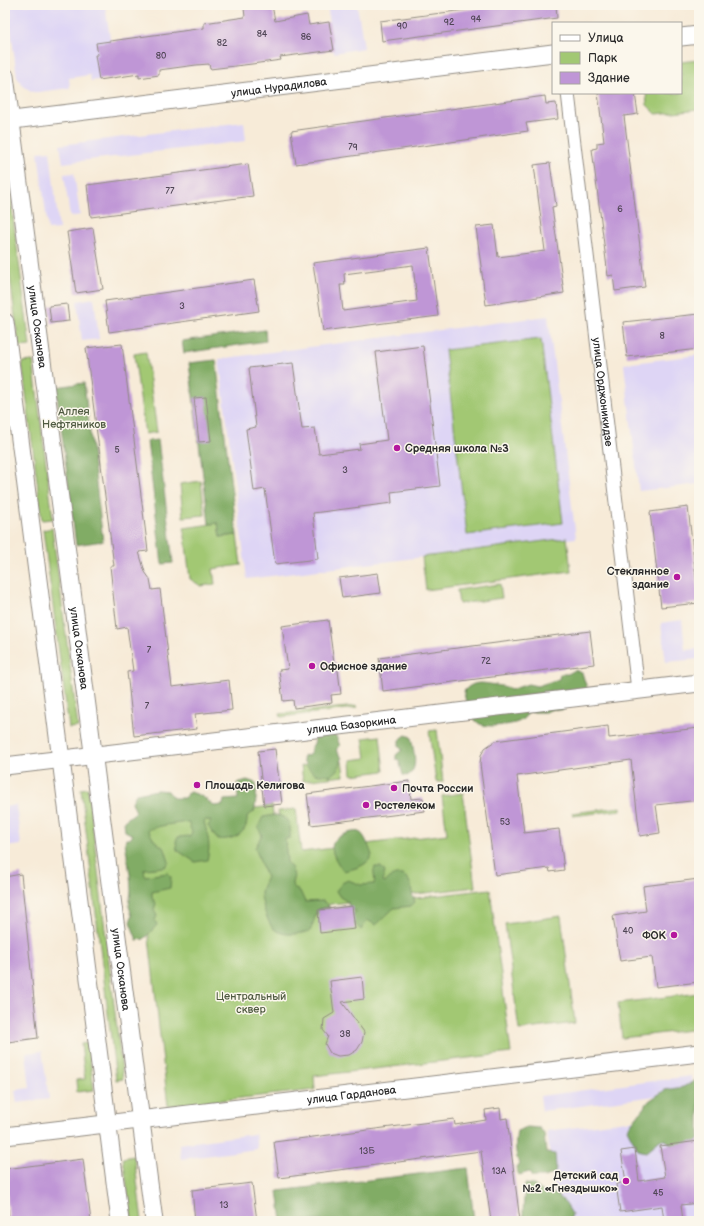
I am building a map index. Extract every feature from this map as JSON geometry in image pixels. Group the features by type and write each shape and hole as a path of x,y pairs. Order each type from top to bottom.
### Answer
{"street":[{"path":"682,37 699,35"},
{"name":"улица Нурадилова","path":"8,121 552,53"},
{"name":"улица Осканова","path":"5,76 8,121 94,755 154,1221"},
{"name":"улица Орджоникидзе","path":"568,94 638,690"},
{"path":"5,322 120,1221"},
{"name":"улица Базоркина","path":"5,766 699,683"},
{"name":"улица Гарданова","path":"5,1136 699,1053"}],"shaded area":[{"path":"16,5 105,5 116,77 91,81 90,75 69,78 70,88 38,92 33,92 23,86 17,77 8,7"},
{"path":"327,5 357,5 364,48 334,53"},
{"path":"244,122 246,141 63,163 60,145"},
{"path":"50,151 59,229 48,230 38,152"},
{"path":"74,173 80,215 70,217 64,174"},
{"path":"94,298 99,339 82,341 77,301"},
{"name":"Средняя школа №3","path":"548,316 576,538 247,579 219,359"},
{"path":"699,355 699,484 639,491 624,364"},
{"path":"682,620 685,650 699,649 699,659 666,662 661,623"},
{"path":"16,805 21,845 5,847 5,807"},
{"path":"42,1051 49,1099 17,1103 15,1090 30,1088 26,1053"},
{"path":"691,1076 693,1091 542,1111 540,1096"},
{"name":"Детский сад №2 «Гнездышко»","path":"699,1112 699,1221 558,1221 547,1131"},
{"path":"255,1134 257,1149 181,1159 179,1144"}],"green space":[{"path":"699,60 699,109 656,114 647,105 646,94 682,94 682,62"},
{"path":"5,156 30,346 19,347 5,238"},
{"path":"265,330 266,341 184,353 182,341"},
{"path":"541,339 563,523 467,535 445,350"},
{"path":"146,352 157,432 145,434 134,354"},
{"path":"216,360 237,535 220,537 218,523 209,524 189,363"},
{"path":"33,361 53,519 42,520 22,362"},
{"name":"Аллея Нефтяников","path":"84,383 103,541 76,545 56,387"},
{"path":"158,440 173,563 162,564 147,441"},
{"path":"201,481 205,515 183,517 180,484"},
{"path":"218,523 220,537 237,535 241,565 213,569 215,584 201,586 190,579 184,528"},
{"path":"52,528 78,727 69,728 43,530"},
{"path":"567,538 571,571 426,590 422,557"},
{"path":"500,584 502,598 459,604 457,590"},
{"path":"575,670 582,673 588,691 572,698 562,710 553,709 545,712 529,712 518,722 505,725 488,726 476,722 467,705 464,691 471,685 483,683 504,686 510,690 528,684 537,686 559,679 560,674 568,674"},
{"path":"357,706 357,708 281,717 280,714"},
{"path":"437,730 443,782 436,782 429,731"},
{"path":"332,733 336,736 340,746 336,750 342,758 341,764 330,776 326,774 317,775 306,765 303,760 304,755 307,756 310,754 311,748 315,742 313,734"},
{"path":"406,735 411,737 415,758 413,769 407,776 403,775 399,760 396,759 396,755 402,750 399,746 399,740"},
{"path":"380,736 384,771 352,775 351,760 366,758 363,738"},
{"path":"342,761 344,776 303,781 301,766"},
{"path":"247,780 256,783 254,812 247,816 247,822 242,832 228,839 217,839 208,826 211,821 206,820 204,822 207,831 209,850 207,860 195,862 177,850 176,841 178,837 190,836 192,832 188,822 148,830 154,840 165,849 169,862 165,867 144,869 145,876 168,873 171,877 170,888 152,892 152,898 156,903 154,910 157,916 155,920 157,925 144,939 137,940 130,922 132,916 129,906 131,891 130,874 125,842 126,839 130,839 133,835 125,831 124,821 136,812 132,802 136,794 157,790 168,791 173,798 184,798 189,792 203,797 214,806 223,805 224,800 238,799 237,783"},
{"path":"88,788 123,1079 116,1080 81,789"},
{"path":"463,793 475,887 290,909 278,811 296,809 301,852 447,834 442,796"},
{"name":"Центральный сквер","path":"272,806 285,914 490,889 511,1053 314,1076 315,1090 168,1106 136,823"},
{"path":"621,807 621,810 573,816 572,813"},
{"path":"275,815 287,820 290,826 290,838 285,839 287,862 292,869 294,876 292,883 293,888 300,891 305,902 323,901 330,907 319,909 310,931 292,934 278,932 272,927 267,918 261,892 267,877 255,848 262,835 258,827 263,817"},
{"path":"352,832 361,833 367,842 372,855 364,864 356,868 343,871 335,858 332,847 333,842 337,838"},
{"path":"375,867 381,867 385,872 382,882 385,883 388,879 396,875 406,878 411,886 415,902 411,906 394,908 376,925 367,920 361,930 350,919 356,911 350,909 348,902 340,897 336,891 342,883 348,880 361,885 374,884"},
{"path":"561,916 575,1023 519,1030 505,924"},
{"path":"699,993 699,1029 622,1038 618,1003"},
{"path":"88,1043 94,1090 77,1092 76,1080 85,1079 81,1044"},
{"path":"698,1079 699,1139 680,1154 666,1140 660,1140 646,1152 638,1150 627,1129 649,1101 665,1090 683,1087"},
{"path":"527,1127 540,1128 544,1134 546,1153 555,1154 555,1173 545,1177 532,1177 529,1172 519,1175 516,1168 519,1164 516,1148 517,1131"},
{"path":"134,1156 142,1221 132,1221 123,1158"},
{"path":"468,1168 474,1221 282,1221 278,1191"},
{"path":"525,1184 534,1185 546,1194 555,1194 562,1199 572,1214 570,1221 524,1221 523,1213"}],"building":[{"path":"272,5 275,21 307,15 309,25 329,22 334,50 280,57 281,60 252,64 210,69 209,64 196,65 159,70 159,75 139,78 139,74 99,80 95,55 98,55 96,43 204,28 204,23 245,17 244,8"},
{"path":"503,5 556,5 557,18 382,41 380,21"},
{"path":"598,94 635,94 638,114 624,116 645,287 615,291 613,275 608,276 592,149 597,148 597,143 604,142"},
{"path":"545,96 546,104 556,103 558,119 526,123 528,131 296,164 291,131"},
{"path":"550,163 556,206 552,207 564,293 486,305 476,227 494,225 498,257 545,251 534,165"},
{"path":"248,164 253,196 91,217 87,185"},
{"path":"93,228 103,289 76,293 67,232"},
{"path":"429,248 438,316 323,331 313,263","holes":["413,265 417,301 343,311 340,285 345,285 344,274"]},
{"path":"254,280 259,311 109,332 105,301"},
{"path":"67,304 69,321 51,323 49,306"},
{"path":"699,314 699,349 627,357 623,322"},
{"path":"122,344 148,551 139,552 145,572 150,579 152,590 160,589 172,687 229,680 232,710 195,714 197,729 134,736 127,672 133,671 127,627 117,629 110,566 114,566 86,348"},
{"path":"423,346 440,486 391,492 392,503 313,513 318,559 275,564 265,489 254,491 246,429 256,427 249,368 293,363 302,429 315,428 319,454 360,449 359,444 387,440 376,352"},
{"path":"206,397 211,441 199,442 194,398"},
{"path":"688,507 699,603 661,607 650,512"},
{"path":"378,573 381,593 342,598 339,578"},
{"name":"Офисное здание","path":"328,620 334,663 337,663 341,694 331,695 332,703 294,708 293,700 283,701 279,670 288,669 282,626"},
{"path":"590,631 594,664 383,691 379,658"},
{"path":"608,726 609,738 699,728 699,800 656,805 660,833 640,836 631,760 517,776 524,833 559,829 564,870 550,872 549,868 495,875 480,764 481,755 485,748 495,741"},
{"path":"275,749 282,804 264,806 258,751"},
{"name":"Ростелеком","path":"409,781 411,799 423,798 425,811 311,825 307,794"},
{"path":"21,874 38,1038 8,1042 5,1014 5,877"},
{"name":"ФОК","path":"699,879 699,982 656,987 652,957 620,961 613,916 646,911 643,886"},
{"path":"352,906 355,929 320,933 318,910"},
{"path":"362,977 364,999 342,1002 364,1032 362,1042 357,1050 349,1055 338,1056 330,1053 325,1044 328,1036 323,1030 324,1019 334,1013 330,981"},
{"path":"500,1108 501,1119 507,1118 520,1221 491,1221 481,1151 279,1178 274,1142 454,1119 455,1125 486,1120 485,1110"},
{"path":"699,1141 699,1203 681,1205 683,1221 664,1221 662,1206 620,1212 616,1184 626,1182 621,1151 635,1149 639,1181 665,1177 660,1146"},
{"path":"83,1159 91,1221 9,1221 5,1169"},
{"path":"252,1183 257,1221 195,1221 192,1190"}],"place":[{"name":"Средняя школа №3","path":"397,448"},
{"name":"Стеклянное здание","path":"677,577"},
{"name":"Офисное здание","path":"312,666"},
{"name":"Площадь Келигова","path":"197,785"},
{"name":"Почта России","path":"394,788"},
{"name":"Ростелеком","path":"366,805"},
{"name":"ФОК","path":"674,935"},
{"name":"Детский сад №2 «Гнездышко»","path":"626,1181"}]}
